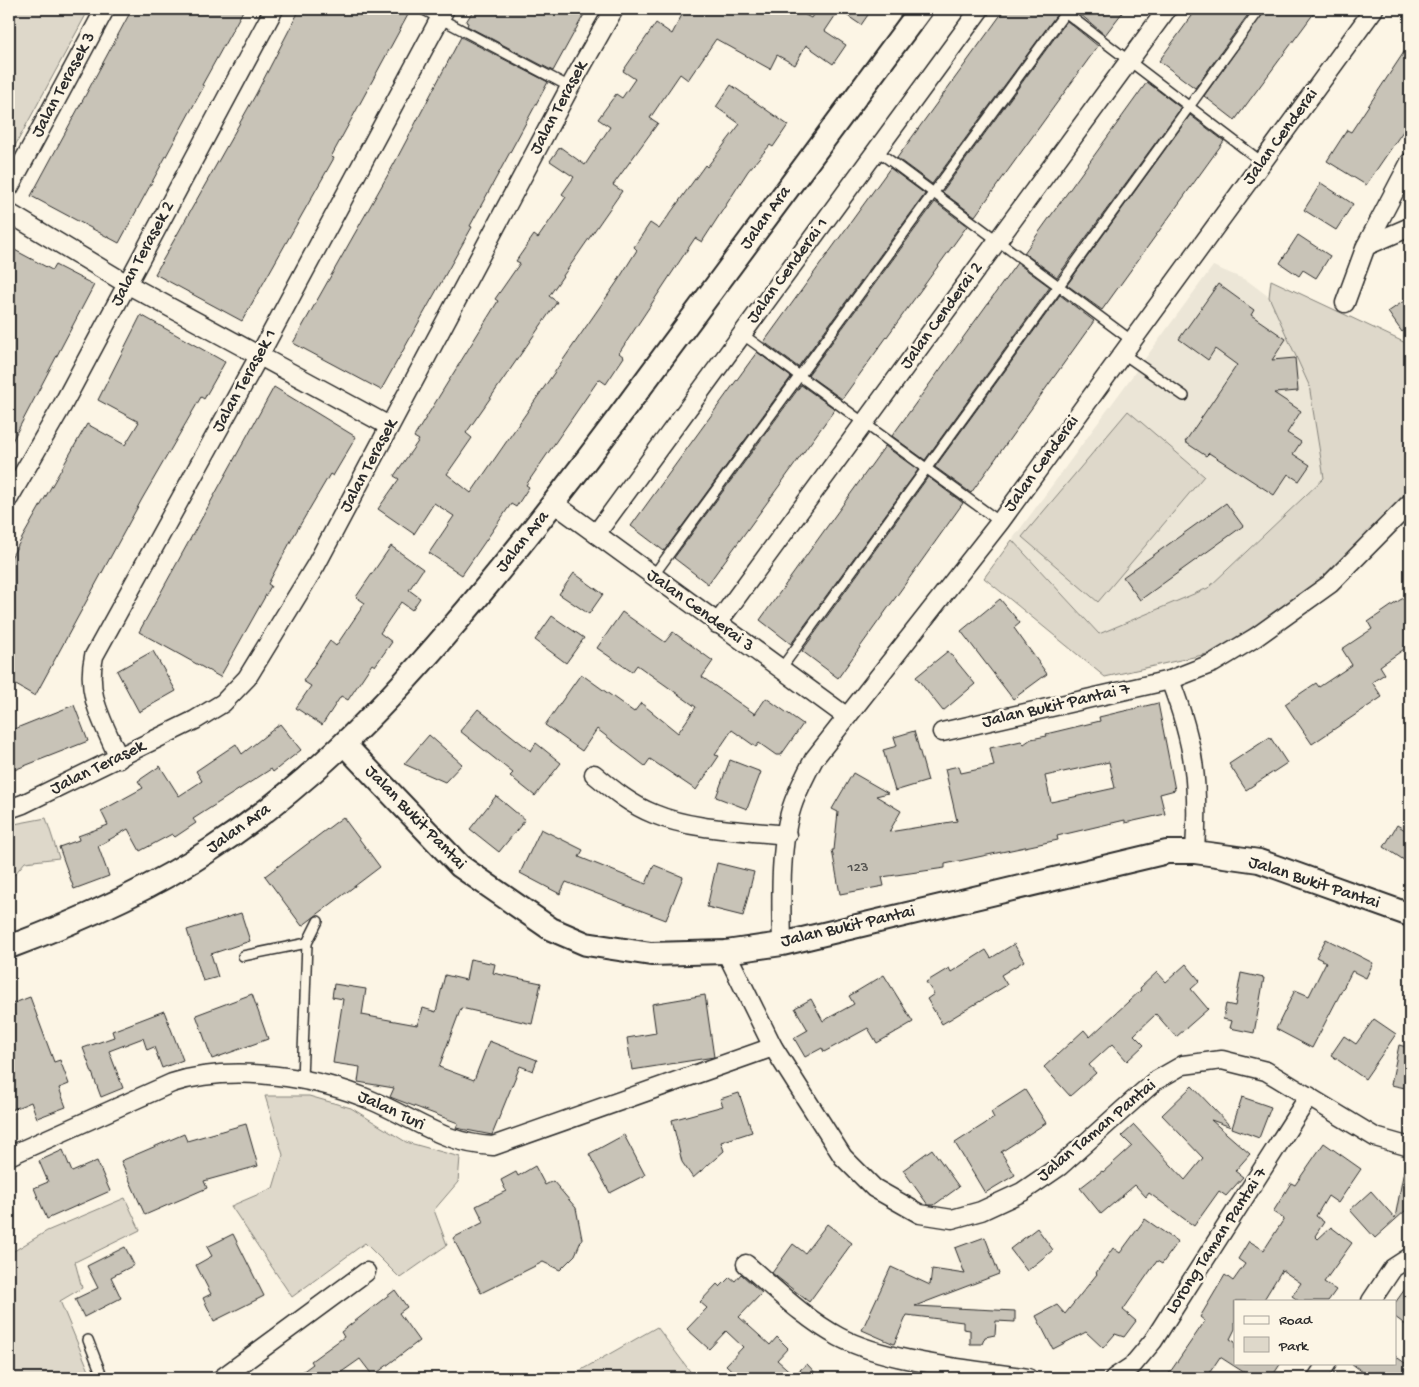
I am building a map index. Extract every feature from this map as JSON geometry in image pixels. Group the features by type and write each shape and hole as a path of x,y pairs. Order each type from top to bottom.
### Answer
{"street":[{"name":"Jalan Terasek 3","path":"9,188 105,9"},
{"name":"Jalan Terasek 2","path":"9,498 62,406 274,9"},
{"name":"Jalan Terasek","path":"9,808 23,804 119,759 195,720 223,703 247,678 316,565 570,87 614,9"},
{"name":"Jalan Ara","path":"9,947 54,930 144,889 212,849 292,791 345,745 399,690 487,588 555,504 921,9"},
{"name":"Jalan Cenderai 1","path":"596,534 980,9"},
{"name":"Jalan Cenderai 2","path":"717,624 1167,9"},
{"name":"Jalan Cenderai","path":"782,944 780,887 787,834 793,803 814,759 1000,522 1374,9"},
{"name":"Jalan Terasek 1","path":"119,759 91,693 90,674 94,656 259,356 442,14"},
{"path":"1345,303 1354,273 1366,246 1410,162"},
{"path":"9,213 127,284 389,426"},
{"path":"1366,246 1410,227"},
{"name":"Jalan Bukit Pantai 7","path":"942,732 1170,680 1213,664 1256,638 1330,584 1410,503"},
{"name":"Jalan Cenderai 3","path":"555,504 780,670 847,717"},
{"path":"1170,680 1185,719 1194,759 1198,801 1195,852"},
{"name":"Jalan Bukit Pantai","path":"345,745 460,866 551,930 586,944 616,950 651,954 726,952 782,944 1167,852 1195,852 1259,861 1410,916"},
{"path":"594,774 622,798 654,815 716,828 787,834"},
{"name":"Jalan Taman Pantai","path":"726,952 773,1047 854,1169 874,1188 920,1214 952,1219 981,1211 1022,1192 1060,1166 1155,1081 1183,1065 1222,1060 1266,1071 1375,1136 1410,1148"},
{"name":"Jalan Turi","path":"9,1156 172,1083 195,1076 216,1074 302,1080 332,1085 374,1101 447,1138 469,1145 493,1146 773,1047"},
{"name":"Lorong Taman Pantai 7","path":"1114,1378 1132,1366 1153,1341 1309,1096"},
{"path":"1372,1300 1394,1268 1410,1257"},
{"path":"746,1264 800,1310 839,1337 880,1352 1028,1378"},
{"path":"222,1378 366,1272"},
{"path":"1317,1378 1326,1364"}],"lane":[{"path":"422,9 442,14 570,87"},
{"path":"780,670 1260,9"},
{"path":"652,576 933,193 1064,10 1262,162"},
{"path":"876,150 1059,286 1184,396"},
{"path":"742,334 1000,522"},
{"path":"302,1080 307,943 318,921"},
{"path":"243,956 307,943"},
{"path":"88,1340 103,1378"}],"shaded area":[{"path":"1213,266 1248,281 1269,297 1309,385 1324,478 1208,588 1099,634 1012,540"}],"green space":[{"path":"9,9 89,9 9,157"},
{"path":"1271,280 1410,345 1410,489 1331,573 1220,651 1105,677 984,578 1012,540 1099,634 1208,588 1324,478 1309,385 1269,297"},
{"path":"1128,411 1204,476 1098,602 1022,537"},
{"path":"46,818 59,858 25,862 9,881 9,825"},
{"path":"265,1096 309,1096 351,1108 406,1142 460,1157 458,1182 434,1210 447,1245 400,1278 365,1243 292,1297 231,1206 273,1188 283,1155"},
{"path":"125,1198 140,1230 75,1262 82,1288 60,1301 92,1378 9,1378 9,1254 47,1231"},
{"path":"657,1327 695,1378 567,1378"}],"building":[{"path":"132,9 244,9 119,243 31,196"},
{"path":"300,9 402,9 409,13 331,157 334,158 242,321 155,274 256,94"},
{"path":"474,9 587,9 553,71 467,26 468,23 466,22"},
{"path":"685,9 794,9 811,18 817,9 872,9 861,25 839,10 825,31 846,45 833,64 806,45 795,65 777,55 770,69 716,39 688,80 680,74 650,118 658,123 613,185 622,191 549,296 557,302 466,433 472,438 447,474 471,493 617,282 637,250 634,247 650,223 659,229 705,165 707,167 740,124 716,107 731,85 788,125 773,147 770,145 748,171 702,242 695,238 619,353 624,357 606,384 599,379 526,485 529,487 516,507 511,504 462,575 429,553 454,516 434,503 414,534 378,509 399,479 394,476 419,440 414,437 498,301 495,299 520,263 516,261 534,235 538,238 566,197 562,194 574,177 550,161 560,147 585,165 610,127 598,119 616,94 622,98 635,79 623,71 656,23 672,34"},
{"path":"1005,9 1055,9 1057,14 932,184 897,158"},
{"path":"1074,9 1125,9 1105,35"},
{"path":"1197,9 1252,9 1195,88 1159,61"},
{"path":"1266,9 1317,9 1235,120 1204,96"},
{"path":"1067,21 1098,46 975,216 942,192"},
{"path":"461,37 548,82 470,226 472,227 381,390 293,343 394,164"},
{"path":"1410,43 1410,121 1366,185 1327,161 1347,130 1351,132"},
{"path":"1147,82 1181,108 1057,277 1024,253"},
{"path":"1190,115 1224,141 1102,310 1067,285"},
{"path":"890,168 925,194 798,367 764,342"},
{"path":"1321,183 1353,204 1336,230 1304,210"},
{"path":"935,202 967,226 842,399 808,375"},
{"path":"1298,235 1330,256 1316,278 1303,270 1299,276 1280,263"},
{"path":"9,247 52,270 55,265 94,285 9,447"},
{"path":"1017,263 1050,287 925,460 892,436"},
{"path":"1218,284 1254,310 1251,315 1286,339 1272,360 1295,358 1298,391 1274,393 1301,411 1287,433 1301,442 1293,454 1310,465 1299,481 1288,474 1274,495 1209,453 1206,456 1185,442 1237,365 1215,349 1208,360 1179,339"},
{"path":"1060,295 1094,321 971,493 935,467"},
{"path":"1410,297 1410,326 1402,332 1388,312"},
{"path":"141,315 225,362 204,399 201,397 142,499 35,696 9,681 9,561 87,424 125,445 139,422 98,400"},
{"path":"757,352 791,377 664,551 631,526"},
{"path":"801,385 835,409 708,584 674,558"},
{"path":"274,387 356,437 333,476 330,474 293,537 268,584 271,586 220,677 139,632"},
{"path":"885,446 918,470 791,644 760,620"},
{"path":"928,477 963,503 838,678 802,651"},
{"path":"1226,503 1243,526 1140,600 1123,577"},
{"path":"391,546 423,569 409,590 420,598 412,610 401,602 380,633 392,642 375,666 372,664 348,700 341,696 322,725 296,708 311,686 303,681 330,641 336,646 365,603 356,597"},
{"path":"574,573 603,594 589,614 559,594"},
{"path":"1410,595 1410,645 1380,666 1385,674 1372,682 1382,697 1312,744 1285,704 1316,683 1319,687 1352,665 1342,649 1372,629 1368,622"},
{"path":"1000,599 1020,623 1014,628 1047,674 1013,699 961,631"},
{"path":"622,612 665,642 673,632 713,661 702,677 755,714 766,698 803,724 781,755 776,755 759,743 756,747 732,730 715,755 719,756 696,790 650,759 645,766 597,729 582,751 545,725 581,674 634,712 641,703 678,733 696,707 637,665 632,672 597,648"},
{"path":"552,616 584,638 566,663 535,640"},
{"path":"153,651 176,691 139,712 117,671"},
{"path":"948,651 975,684 943,711 916,677"},
{"path":"1158,703 1175,790 1160,794 1165,814 1125,823 1125,820 1057,836 1058,840 945,864 945,868 882,877 884,886 840,894 832,850 834,850 838,812 832,809 853,773 888,793 876,796 901,811 889,832 957,821 945,769 959,766 961,773 994,766 990,748 1021,741 1024,744 1031,739 1047,736 1046,734 1100,721 1099,717","holes":["1109,762 1115,788 1051,802 1045,776"]},
{"path":"74,705 88,741 9,772 9,731"},
{"path":"478,709 531,751 536,743 561,763 535,796 510,776 513,773 460,731"},
{"path":"280,724 301,750 273,772 271,769 193,819 196,823 175,837 172,834 140,851 128,829 98,846 109,876 74,889 59,847 79,840 78,836 108,825 101,811 143,788 138,781 160,766 179,796 202,781 196,771 236,744 242,754"},
{"path":"914,731 928,781 895,791 883,750 897,746 894,737"},
{"path":"429,735 462,764 445,782 404,764"},
{"path":"1270,737 1287,763 1246,790 1229,764"},
{"path":"730,760 761,772 747,809 716,797"},
{"path":"496,796 525,820 499,852 470,829"},
{"path":"343,817 380,867 302,926 265,876"},
{"path":"1397,825 1410,833 1410,864 1384,847"},
{"path":"541,829 583,850 579,857 646,884 654,865 683,877 666,920 566,882 560,894 520,873"},
{"path":"717,863 754,872 743,916 707,907"},
{"path":"241,913 250,941 211,954 218,977 203,981 187,930"},
{"path":"1326,939 1373,963 1366,978 1352,971 1312,1048 1276,1029 1295,990 1309,996 1326,962 1316,957"},
{"path":"1014,944 1024,961 1001,975 1007,985 942,1024 927,999 934,994 926,982 949,968 951,972 986,950 991,958"},
{"path":"470,959 495,964 493,973 541,983 532,1024 461,1008 439,1067 474,1080 489,1041 537,1060 533,1071 520,1066 492,1135 456,1128 458,1123 390,1097 394,1088 358,1082 360,1067 333,1063 343,999 332,997 334,984 366,989 362,1015 417,1025 423,1008 436,1012 445,975 466,980"},
{"path":"1186,964 1200,981 1191,989 1208,1009 1176,1037 1156,1014 1134,1035 1144,1045 1127,1061 1112,1044 1089,1065 1096,1073 1070,1096 1044,1067 1084,1030 1090,1037 1141,990 1140,988 1157,972 1166,982"},
{"path":"1241,973 1264,978 1254,1033 1230,1028 1232,1021 1223,1019 1226,1004 1235,1006"},
{"path":"884,975 913,1022 877,1043 868,1028 824,1052 822,1048 805,1057 794,1038 808,1030 795,1008 811,999 823,1021 854,1004 849,996"},
{"path":"252,994 268,1039 212,1059 196,1015"},
{"path":"705,995 714,1057 632,1070 627,1038 656,1033 652,1004"},
{"path":"30,997 54,1062 60,1060 69,1084 59,1088 66,1107 37,1118 31,1102 9,1111 9,1005"},
{"path":"164,1011 183,1060 162,1068 154,1047 147,1050 143,1038 109,1051 123,1088 101,1097 83,1048 114,1037 112,1031"},
{"path":"1374,1019 1396,1034 1365,1079 1331,1055 1344,1036 1356,1044"},
{"path":"1399,1045 1410,1048 1410,1089 1391,1085"},
{"path":"1192,1086 1231,1127 1211,1120 1250,1154 1235,1171 1243,1177 1226,1196 1219,1191 1194,1226 1149,1193 1146,1197 1135,1185 1101,1214 1080,1188 1103,1172 1132,1146 1122,1136 1134,1125 1185,1180 1203,1158 1162,1115"},
{"path":"1025,1090 1046,1123 1001,1152 1015,1175 985,1193 955,1143 994,1118 991,1112"},
{"path":"739,1093 752,1132 721,1142 724,1151 693,1178 682,1162 672,1120 723,1106 720,1099"},
{"path":"1242,1097 1271,1107 1259,1138 1232,1128"},
{"path":"246,1124 258,1166 204,1181 207,1188 145,1215 121,1161 184,1134 187,1141"},
{"path":"624,1135 645,1175 610,1193 589,1154"},
{"path":"1324,1143 1361,1169 1338,1203 1328,1196 1316,1216 1324,1222 1315,1236 1318,1239 1331,1227 1352,1243 1324,1282 1336,1290 1329,1300 1298,1300 1292,1296 1301,1283 1282,1270 1264,1300 1234,1300 1234,1331 1230,1339 1234,1341 1234,1364 1280,1364 1271,1378 1242,1378 1245,1373 1220,1357 1206,1378 1166,1378 1205,1321 1200,1317 1225,1275 1233,1281 1245,1264 1238,1259 1249,1241 1264,1250 1284,1219 1273,1212 1291,1183 1295,1185"},
{"path":"932,1149 959,1187 934,1205 928,1205 903,1170"},
{"path":"63,1150 72,1172 97,1161 110,1191 47,1219 34,1188 48,1182 39,1161"},
{"path":"535,1166 545,1185 553,1181 576,1208 582,1239 575,1255 560,1270 543,1262 481,1293 453,1238 484,1222 476,1206 506,1191 501,1180 516,1172 518,1176"},
{"path":"1404,1170 1410,1170 1410,1212 1405,1211 1375,1238 1350,1210 1371,1191 1395,1218"},
{"path":"1145,1219 1178,1242 1162,1264 1157,1261 1123,1310 1136,1321 1124,1337 1115,1334 1103,1348 1086,1332 1053,1349 1036,1316 1057,1305 1065,1314 1097,1274 1113,1248 1120,1253"},
{"path":"827,1224 852,1243 809,1302 772,1273 793,1244 805,1253"},
{"path":"1037,1228 1053,1250 1027,1271 1010,1249"},
{"path":"233,1234 264,1296 214,1321 203,1298 211,1294 196,1265 212,1256 207,1247"},
{"path":"985,1237 999,1274 915,1306 1015,1311 1015,1322 996,1321 995,1335 985,1337 982,1344 970,1344 970,1330 963,1329 963,1322 907,1315 894,1344 862,1330 891,1267 930,1285 932,1269 965,1274 955,1248"},
{"path":"125,1247 134,1265 111,1277 121,1298 84,1317 75,1299 98,1288 87,1266"},
{"path":"741,1274 762,1293 739,1317 770,1345 777,1337 788,1348 777,1360 794,1375 807,1364 820,1378 740,1378 726,1365 743,1347 726,1331 709,1349 687,1329 707,1308 700,1302 717,1284 720,1287 730,1277 735,1281"},
{"path":"1410,1282 1410,1328 1396,1318 1396,1302"},
{"path":"395,1290 407,1307 399,1313 419,1341 373,1376 360,1359 333,1378 294,1378 313,1364 311,1361 344,1337 341,1332"},
{"path":"1396,1357 1405,1363 1410,1363 1401,1378 1360,1378 1364,1373 1352,1364 1396,1364"}]}
